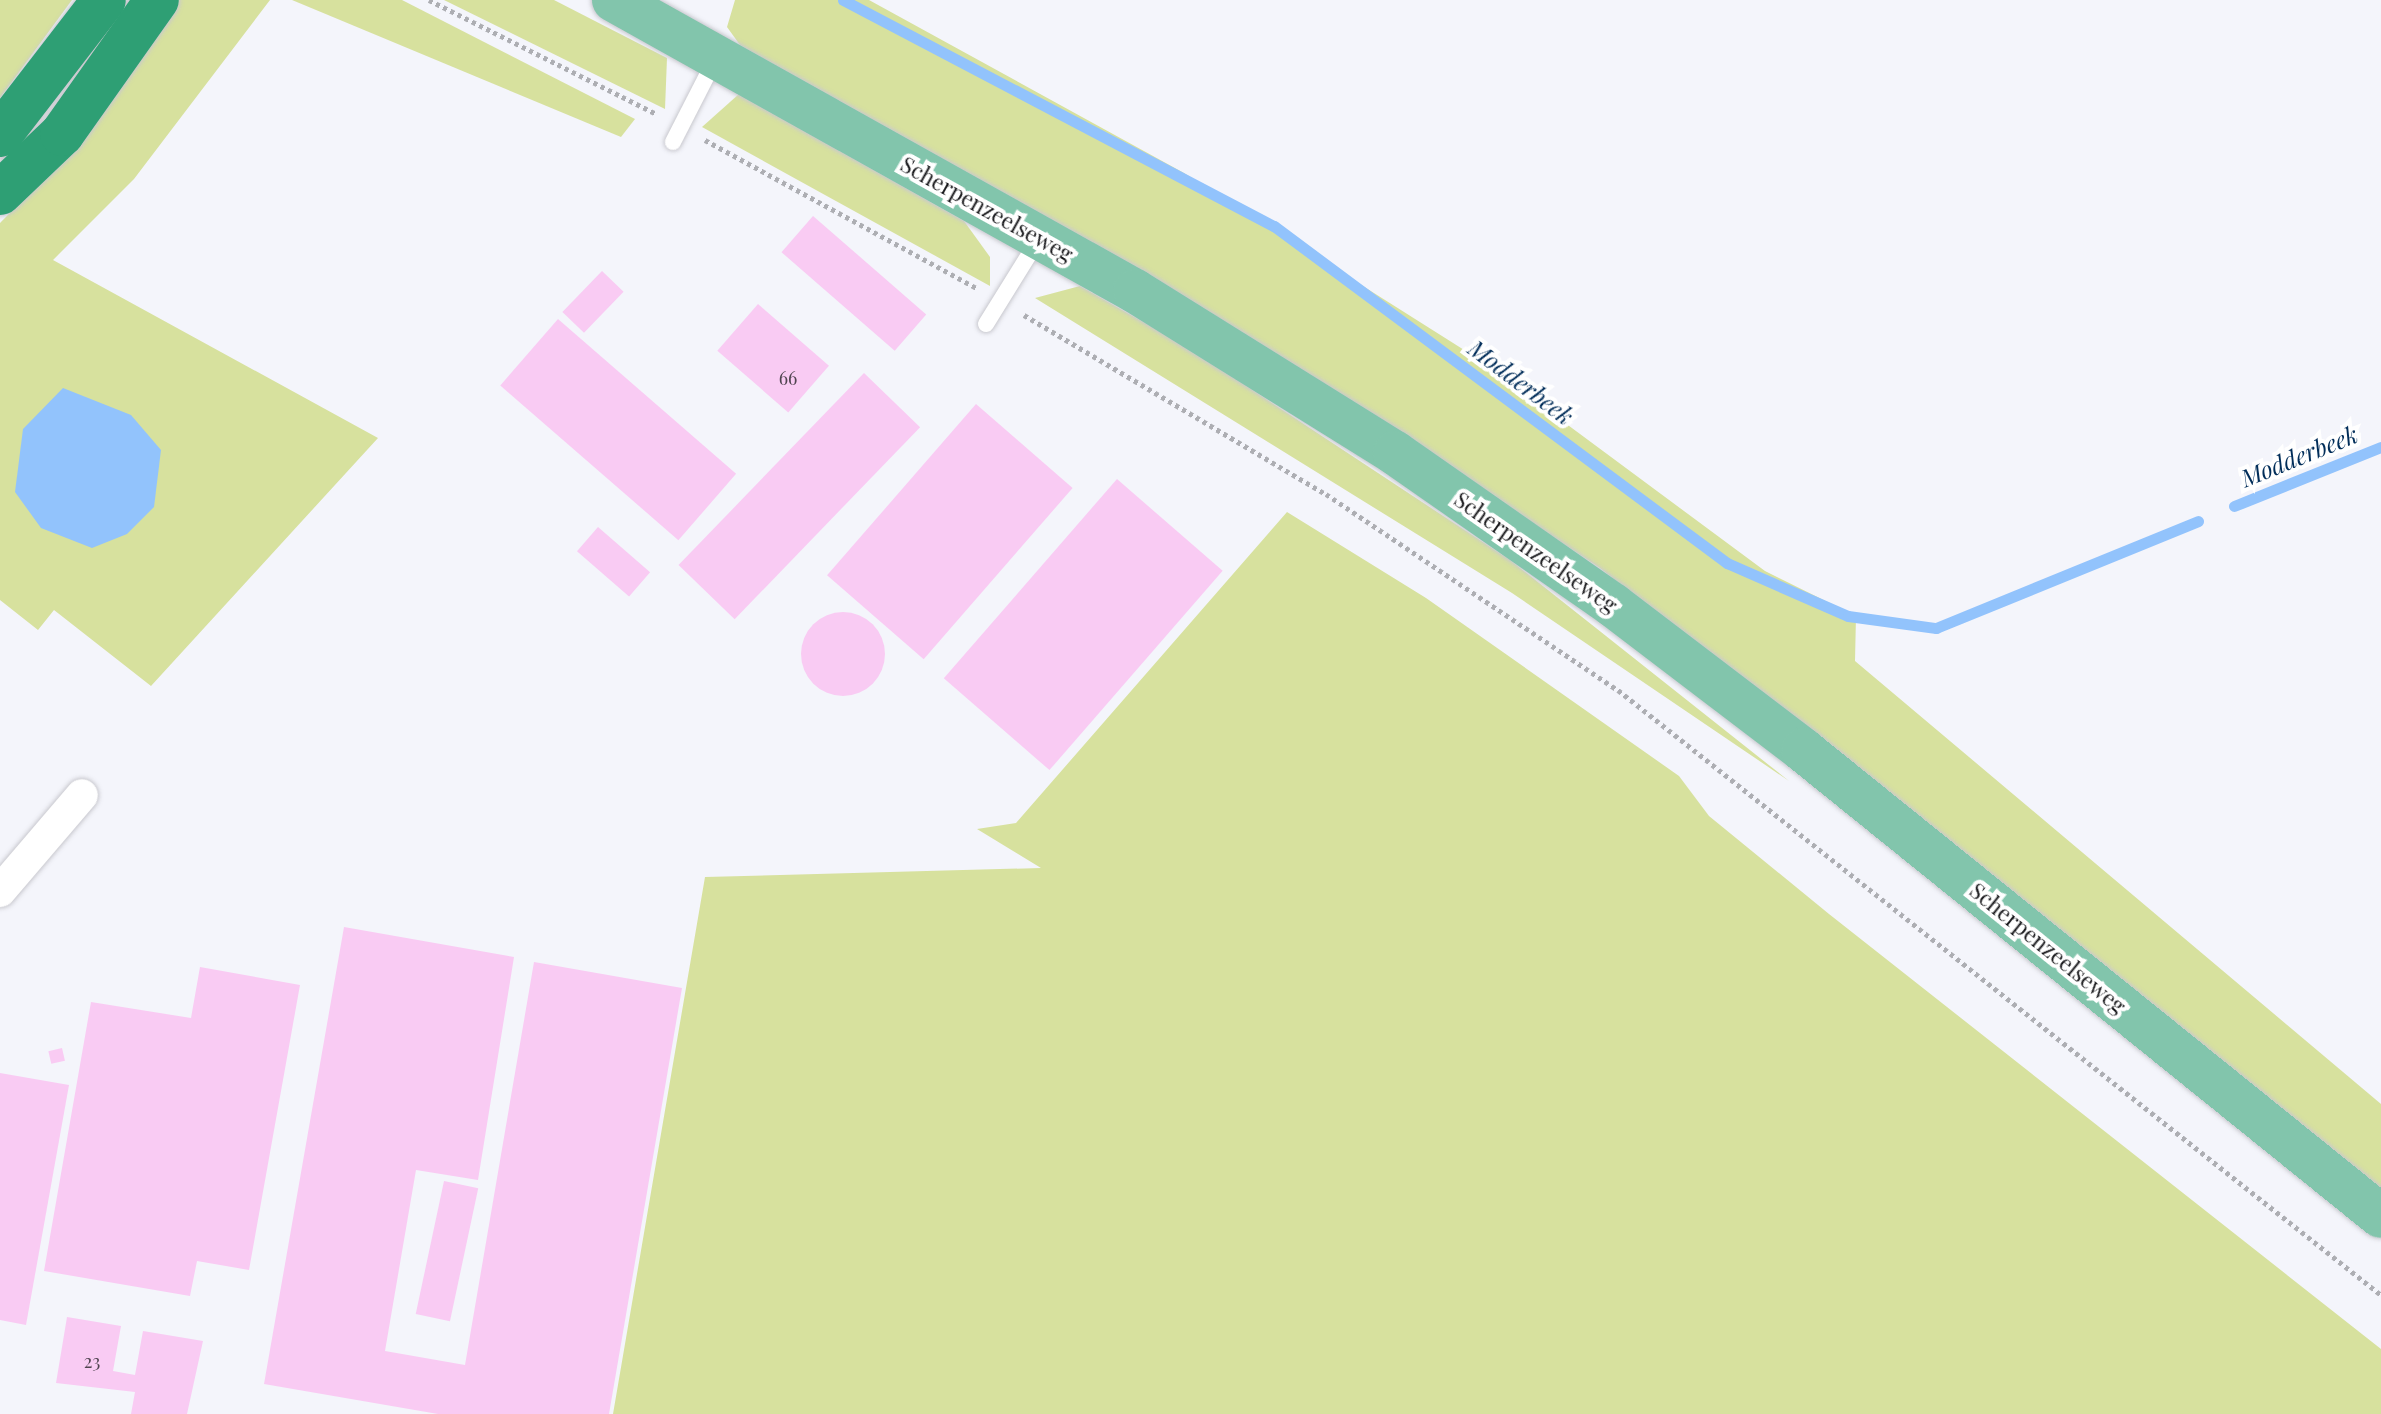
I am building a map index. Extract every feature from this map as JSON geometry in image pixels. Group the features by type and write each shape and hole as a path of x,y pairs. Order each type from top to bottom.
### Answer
{"highway":[{"path":"0,135 104,0"},
{"path":"0,193 71,123 157,0"}],"main road":[{"name":"Scherpenzeelseweg","path":"614,0 1039,238 1395,453 1613,605 2381,1216"}],"street":[{"path":"0,891 82,795"}],"lane":[{"path":"678,135 716,58"},
{"path":"986,324 1039,238"}],"path":[{"path":"429,0 678,135 1002,302 1326,494 1618,690 2381,1295"}],"green space":[{"path":"0,0 72,0 0,98"},
{"path":"174,0 270,0 134,179 53,260 378,438 151,686 54,610 38,630 0,600 0,223 68,154"},
{"path":"292,0 402,0 635,119 621,137"},
{"path":"444,0 554,0 667,58 665,109"},
{"path":"735,0 869,0 1184,173 1480,360 1765,571 1856,616 1855,661 2381,1104 2381,1189 1600,568 1309,375 740,45 727,27"},
{"path":"739,94 964,221 990,257 990,286 702,127"},
{"path":"1080,286 1187,347 1510,560 1789,781 1512,593 1035,298"},
{"path":"1287,512 1426,598 1679,776 1709,816 1829,914 2381,1349 2381,1414 613,1414 705,877 1041,868 977,829 1016,823"}],"water":[{"path":"63,388 131,415 161,450 154,507 127,534 92,548 41,528 15,492 23,429"}],"building":[{"path":"813,216 926,314 895,351 782,252"},
{"path":"602,271 624,292 584,333 562,312"},
{"path":"758,304 829,366 788,412 717,351"},
{"path":"558,319 736,474 678,540 500,385"},
{"path":"864,373 920,427 735,619 679,565"},
{"path":"976,404 1073,488 924,659 827,575"},
{"path":"1117,479 1223,571 1049,770 944,678"},
{"path":"598,527 650,572 629,596 577,551"},
{"path":"843,612 866,619 878,631 885,654 878,677 866,689 843,696 820,689 808,677 801,654 808,631 820,619"},
{"path":"344,927 514,957 478,1180 416,1170 385,1351 465,1365 534,962 682,988 609,1414 438,1414 264,1384"},
{"path":"200,967 300,985 249,1270 197,1261 190,1296 44,1271 91,1002 191,1018"},
{"path":"62,1048 65,1061 51,1064 48,1051"},
{"path":"0,1073 69,1085 26,1325 0,1320"},
{"path":"444,1181 478,1188 450,1321 416,1314"},
{"path":"67,1317 121,1326 113,1371 135,1375 143,1331 203,1341 187,1414 131,1414 135,1392 56,1383"}],"waterway":[{"name":"Modderbeek","path":"843,0 1274,226 1727,563 1848,616 1936,628 2198,521"},
{"name":"Modderbeek","path":"2234,506 2381,447"}]}
